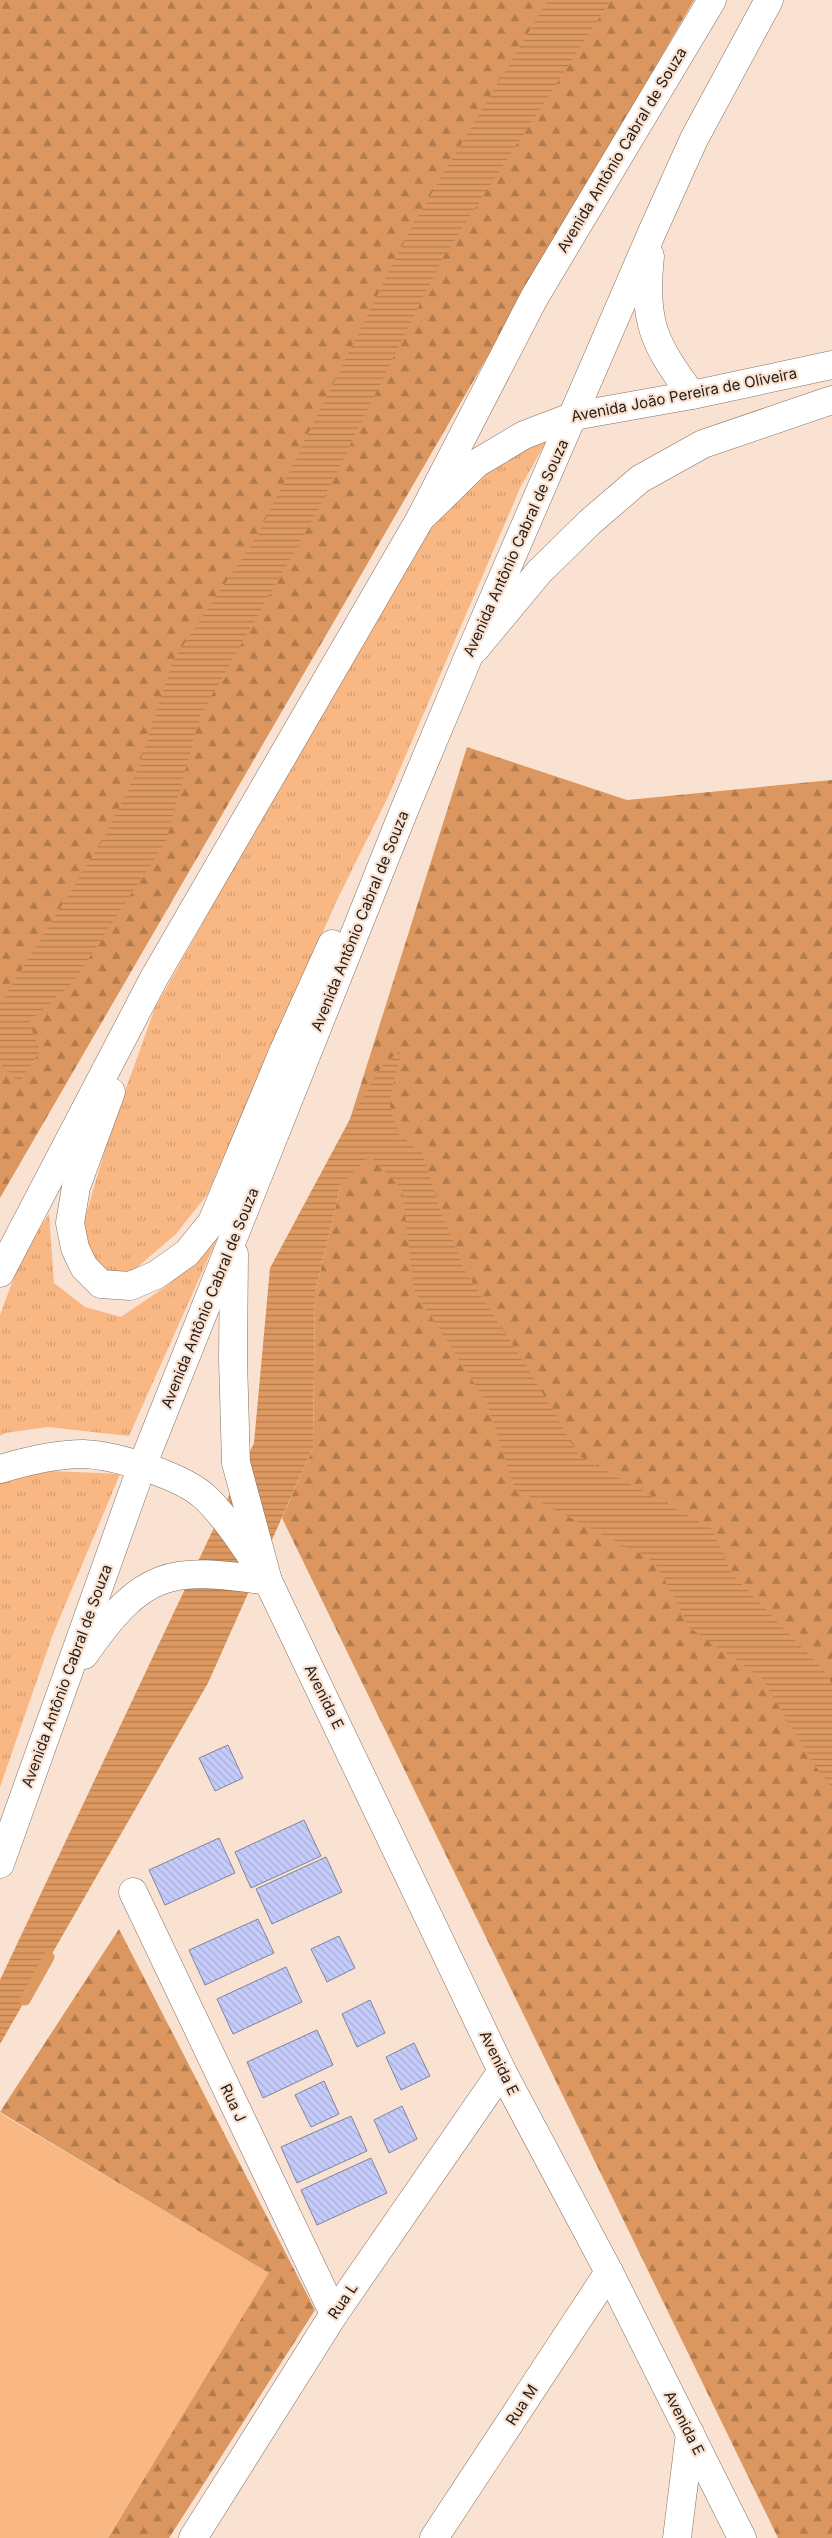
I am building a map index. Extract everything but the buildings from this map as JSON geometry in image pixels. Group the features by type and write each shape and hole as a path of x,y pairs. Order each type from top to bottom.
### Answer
{"main road":[{"name":"Avenida Antônio Cabral de Souza","path":"0,1274 154,978 420,519 534,298 712,0"},
{"name":"Avenida Antônio Cabral de Souza","path":"0,1864 142,1466 403,813 653,230 694,139 769,0"},
{"path":"653,230 646,289 648,314 657,340 670,366 692,395"},
{"name":"Avenida João Pereira de Oliveira","path":"420,519 477,463 524,434 574,416 692,395 832,365"},
{"path":"467,660 539,572 590,522 640,479 703,444 832,400"},
{"path":"154,978 76,1187 70,1223 75,1248 84,1267 101,1284 130,1286 156,1275 186,1254 212,1222 284,1050 356,892 403,813"},
{"path":"234,1237 233,1360 236,1463 268,1581"},
{"path":"0,1469 34,1460 84,1454 142,1466 173,1478 206,1498 218,1511 235,1532 268,1581"},
{"path":"64,1685 110,1618 131,1597 158,1581 181,1574 220,1574 268,1581"},
{"name":"Avenida E","path":"268,1581 502,2071 609,2272 742,2538"},
{"name":"Rua J","path":"133,1892 334,2314"},
{"name":"Rua L","path":"193,2538 334,2314 502,2071"},
{"name":"Rua M","path":"434,2538 609,2272"},
{"path":"677,2538 690,2433"}],"green space":[{"path":"0,0 694,0 0,1198"},
{"path":"551,433 520,488 388,797 337,900 207,1195 175,1235 128,1275 105,1272 86,1249 80,1234 111,1130 155,1008 415,546 449,504 509,456"},
{"path":"467,747 627,800 832,780 832,2538 778,2538 282,1518 313,1448 315,1293 341,1184 350,1119"},
{"path":"49,1214 54,1283 85,1307 121,1317 168,1285 219,1234 129,1436 48,1427 5,1433 0,1436 0,1315 22,1256"},
{"path":"51,1471 120,1474 53,1634 0,1787 0,1480"},
{"path":"119,1929 315,2310 169,2538 108,2538 268,2273 0,2112"},
{"path":"0,2113 269,2273 108,2538 0,2538"}],"shaded area":[{"path":"548,0 611,0 442,259 318,510 200,716 166,841 74,981 29,1022 40,1051 19,1083 0,1063 0,1004 104,838 138,769 173,660 256,538 413,224"},
{"path":"402,1049 389,1102 399,1136 422,1153 440,1209 464,1269 535,1380 579,1456 712,1529 731,1573 824,1671 832,1684 832,1788 816,1767 761,1677 690,1628 655,1562 515,1489 487,1403 414,1290 402,1189 370,1156 341,1184 315,1293 313,1448 208,1683 0,2044 0,1980 254,1443 270,1268 350,1119 381,1067"}],"waterway":[{"path":"25,2000 49,1957"}]}
